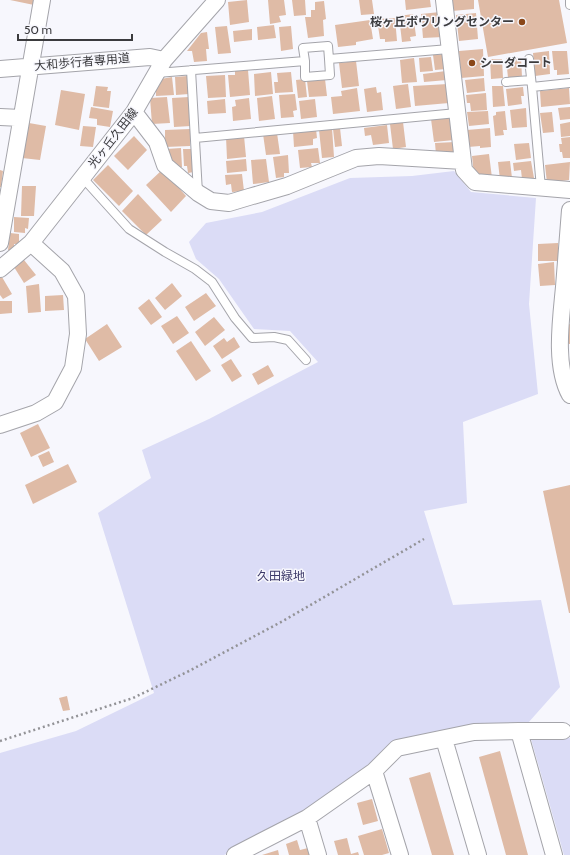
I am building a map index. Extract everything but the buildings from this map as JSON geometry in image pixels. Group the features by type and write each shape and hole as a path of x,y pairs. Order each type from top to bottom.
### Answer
{"street":[{"path":"0,243 42,0"},
{"name":"光ヶ丘久田線","path":"0,269 31,244 134,112 161,66 217,0"},
{"path":"444,0 464,170 475,182 570,190"},
{"name":"大和歩行者専用道","path":"0,69 150,57 161,66"},
{"path":"134,112 157,142 165,165 198,193 211,201 229,203 287,186 356,158 379,156 462,161"},
{"path":"0,117 21,118"},
{"path":"570,210 566,315 560,362 565,385 570,395"},
{"path":"0,425 36,413 55,402 73,368 78,334 76,296 62,271 31,244"},
{"path":"519,730 554,855"},
{"path":"239,854 307,818 374,771 397,748 474,732 519,730 563,731"},
{"path":"444,739 478,855"},
{"path":"374,771 400,855"},
{"path":"307,818 318,855"}],"lane":[{"path":"570,0 570,5"},
{"path":"328,46 329,59 330,76 305,77 304,48 328,46"},
{"path":"329,59 449,49"},
{"path":"529,59 541,188"},
{"path":"161,66 191,70 305,61"},
{"path":"191,70 198,193"},
{"path":"506,82 531,84 570,83"},
{"path":"195,138 457,113"},
{"path":"82,177 129,229 195,269 212,282 235,318 252,338 274,337 288,340 306,360"}],"path":[{"path":"0,741 140,694 189,671 284,621 424,539"}],"green space":[{"name":"久田緑地","path":"454,171 471,192 536,198 529,304 538,394 463,422 467,503 424,511 453,605 541,600 560,687 528,723 411,747 315,811 224,855 0,855 0,753 76,731 154,693 98,513 151,478 142,450 209,419 318,362 290,331 254,329 219,279 196,259 189,242 206,223 262,212 350,178 412,176"},
{"path":"570,738 570,855 564,855 531,739"}],"place":[{"name":"桜ヶ丘ボウリングセンター","path":"522,22"},
{"name":"シーダコート","path":"472,63"}]}
